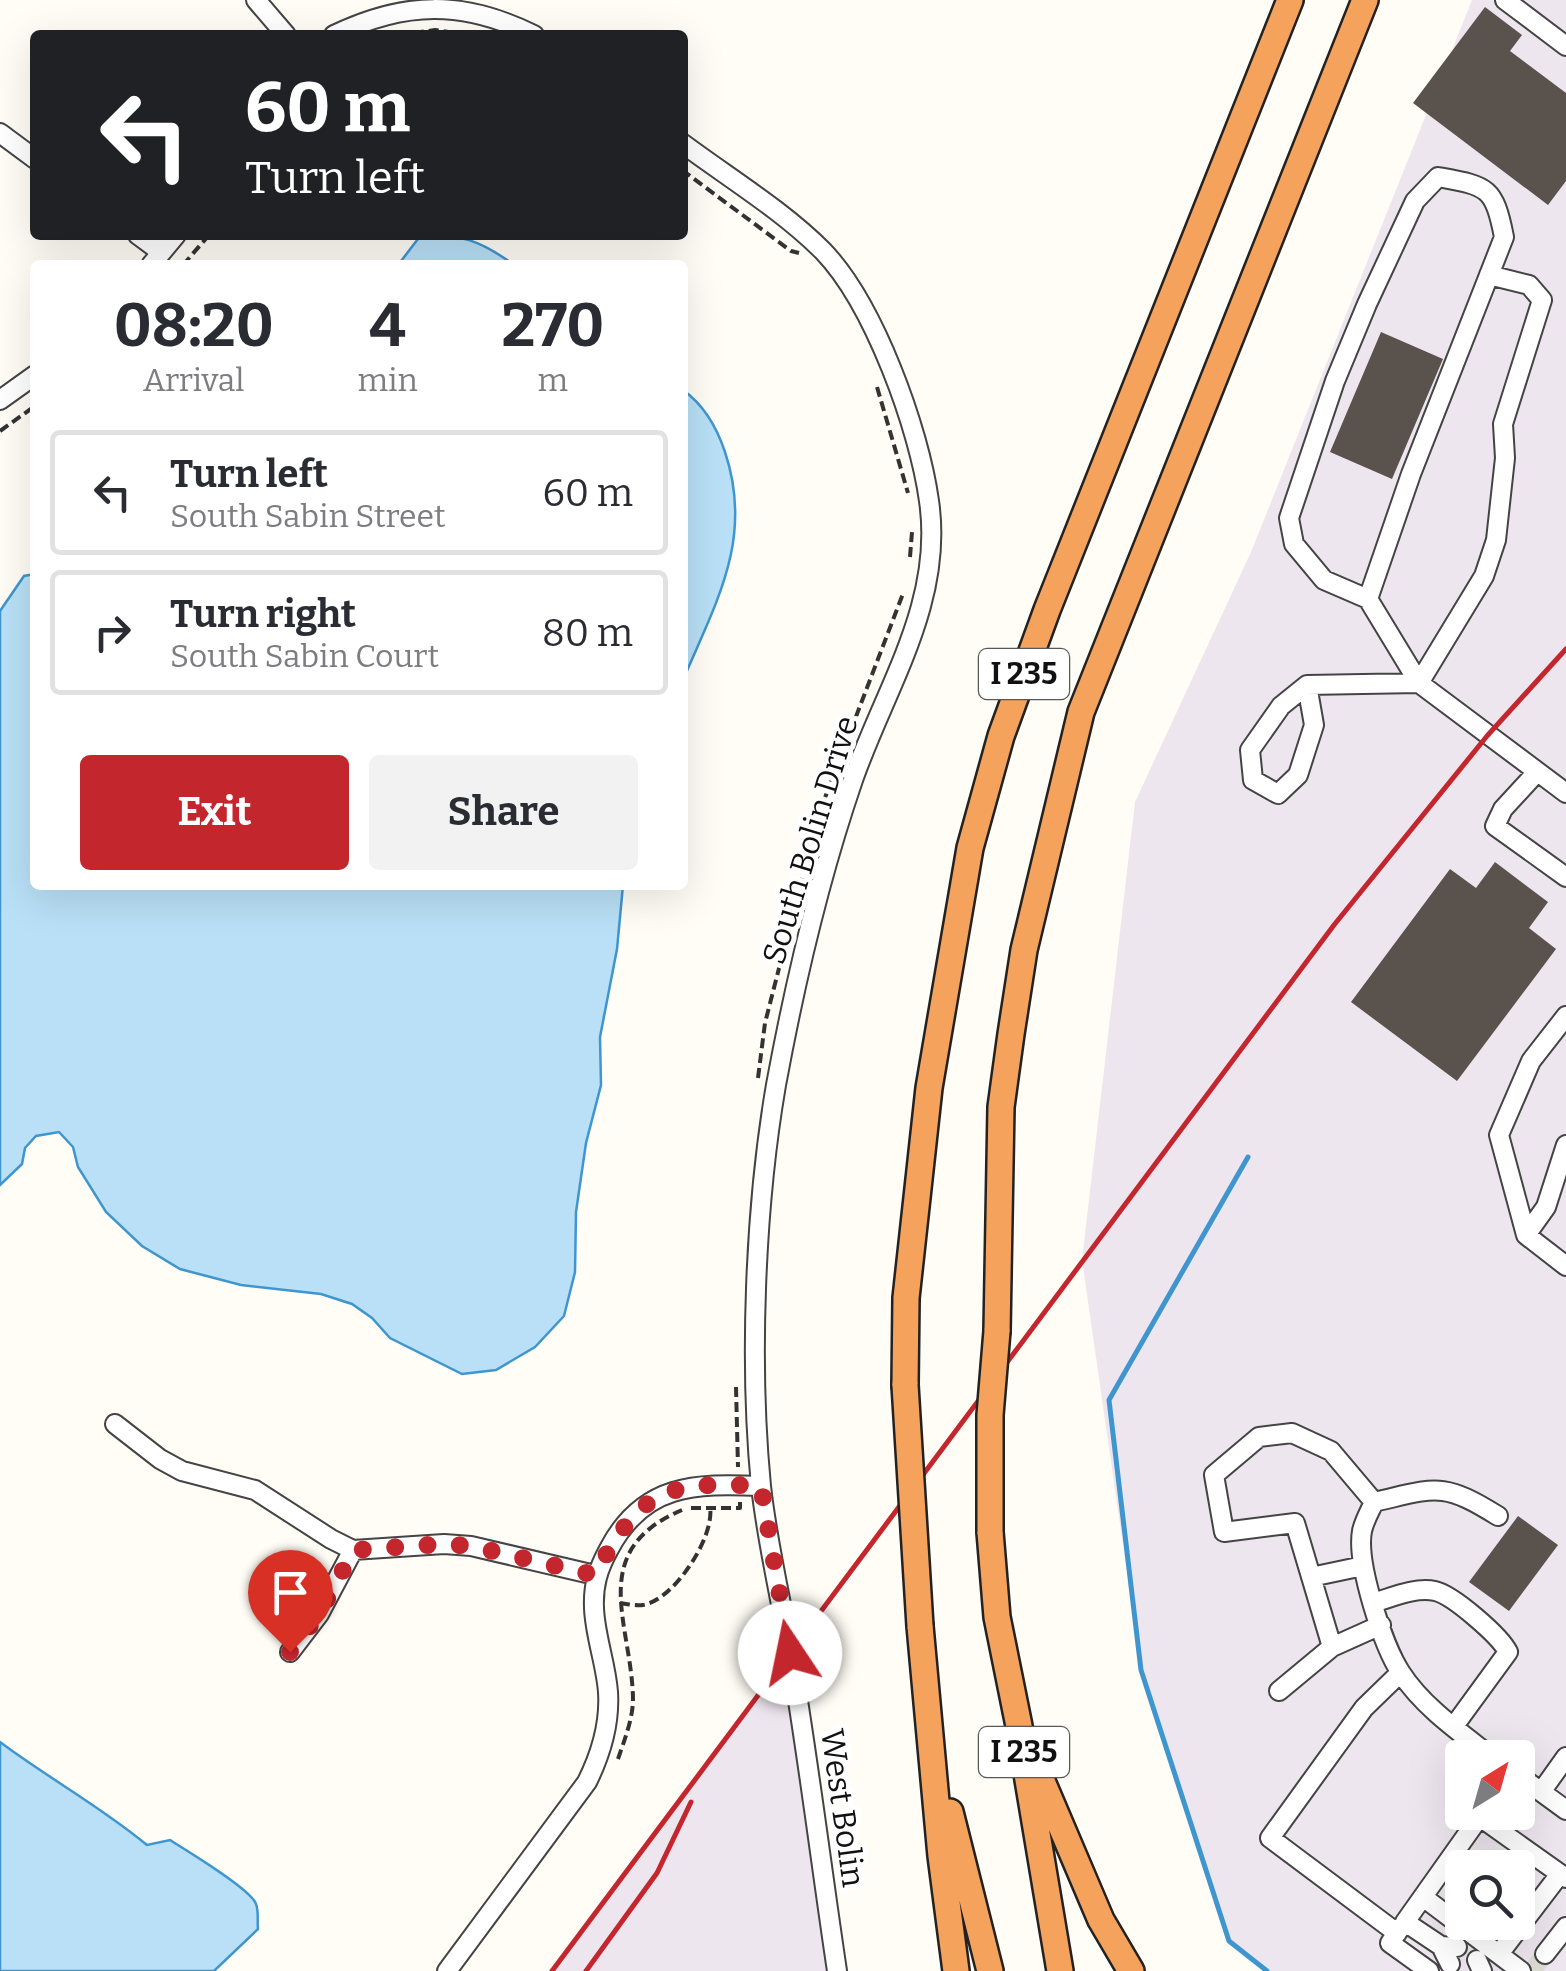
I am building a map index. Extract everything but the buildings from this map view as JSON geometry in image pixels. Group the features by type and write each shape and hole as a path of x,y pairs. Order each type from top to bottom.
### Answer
{"highway":[{"name":"I 235","path":"990,1971 933,1744 920,1626 905,1385 906,1298 929,1088 970,848 1000,736 1290,0"},
{"name":"I 235","path":"1060,1971 1020,1726 997,1617 990,1532 990,1415 1001,1107 1010,1034 1030,921 1081,712 1366,0"},
{"path":"1020,1726 1072,1856 1101,1920 1131,1971"},
{"path":"933,1744 941,1856 956,1971"}],"street":[{"path":"256,0 282,30"},
{"path":"1506,0 1566,46"},
{"path":"345,30 407,4 455,8 525,30"},
{"path":"0,133 30,155"},
{"name":"South Bolin Drive","path":"688,148 810,239 838,268 860,300 886,355 925,472 933,536 930,580 922,612 854,778 806,941 776,1088 764,1181 756,1324 761,1486 790,1653"},
{"path":"1368,599 1411,474 1504,237 1498,204 1478,184 1438,177 1415,202 1336,381 1290,518 1294,544 1324,580 1368,599 1419,683 1566,793"},
{"path":"1419,683 1484,576 1496,540 1505,458 1502,424 1542,300 1528,285 1489,275"},
{"path":"0,400 30,379"},
{"path":"1307,685 1314,725 1298,775 1278,794 1253,780 1250,750 1282,706 1307,685 1419,683"},
{"path":"1537,772 1503,810 1495,826 1566,876"},
{"path":"1566,1016 1531,1061 1499,1135 1526,1235 1566,1266"},
{"path":"1526,1235 1546,1207 1566,1144"},
{"path":"114,1424 160,1460 182,1471 256,1490 330,1540 354,1550 471,1546 595,1575"},
{"path":"1332,1647 1295,1523 1224,1532 1214,1475 1258,1437 1292,1433 1332,1451 1374,1502"},
{"path":"447,1971 588,1782 598,1762 608,1693 594,1608 595,1575 627,1520 654,1499 695,1486 761,1486"},
{"path":"1374,1502 1436,1488 1467,1497 1498,1516"},
{"path":"1374,1502 1362,1530 1363,1566 1400,1673 1436,1712 1471,1740"},
{"path":"290,1652 319,1614 354,1550"},
{"path":"1312,1577 1363,1566"},
{"path":"1373,1603 1412,1591 1438,1592 1501,1639 1508,1652 1454,1726"},
{"path":"1279,1691 1332,1647 1381,1624"},
{"name":"West Bolin","path":"790,1653 837,1971"},
{"path":"1400,1673 1364,1708 1270,1838 1401,1928 1449,1953"},
{"path":"1541,1792 1566,1758"},
{"path":"1535,1788 1566,1810"},
{"path":"1429,1971 1390,1943 1470,1830"},
{"path":"1499,1954 1563,1876 1501,1830"},
{"path":"1423,1897 1521,1971"},
{"path":"1546,1954 1566,1926"}],"path":[{"path":"688,174 791,251 807,254"},
{"path":"187,260 205,240"},
{"path":"873,376 909,500"},
{"path":"0,431 30,410"},
{"path":"910,564 913,515"},
{"path":"756,1093 765,1023 818,816 908,580"},
{"path":"615,1767 633,1704 620,1603 626,1563 634,1545 662,1518 686,1508 740,1508 736,1382"},
{"path":"620,1603 643,1605 657,1599 694,1562 708,1535 710,1506"}],"shaded area":[{"path":"1472,0 1566,0 1566,1971 1269,1971 1229,1941 1141,1670 1082,1260 1135,802 1251,552"},
{"path":"799,1641 829,1971 552,1971"}],"water":[{"path":"417,240 466,240 506,260 402,260"},
{"path":"688,394 714,426 733,484 733,542 718,597 688,668"},
{"path":"30,575 30,890 623,890 617,949 600,1037 601,1085 586,1143 576,1212 575,1272 564,1316 535,1347 496,1370 462,1374 390,1338 352,1304 321,1294 241,1285 180,1269 142,1246 106,1212 78,1167 73,1147 59,1132 36,1136 25,1148 22,1164 0,1185 0,611 24,576"},
{"path":"0,1742 147,1845 170,1840 231,1880 256,1904 258,1929 214,1971 0,1971"}],"waterway":[{"path":"1248,1157 1109,1400 1141,1670 1229,1941 1267,1971"}],"tunnel":[{"path":"1532,1971 1545,1954"}],"railway":[{"path":"552,1971 1334,925 1487,736 1566,649"},
{"path":"586,1971 657,1873 691,1802"}],"route":[{"path":"290,1652 319,1614 354,1550 471,1546 595,1575 627,1520 654,1499 695,1486 723,1484 761,1486 790,1653"}]}
